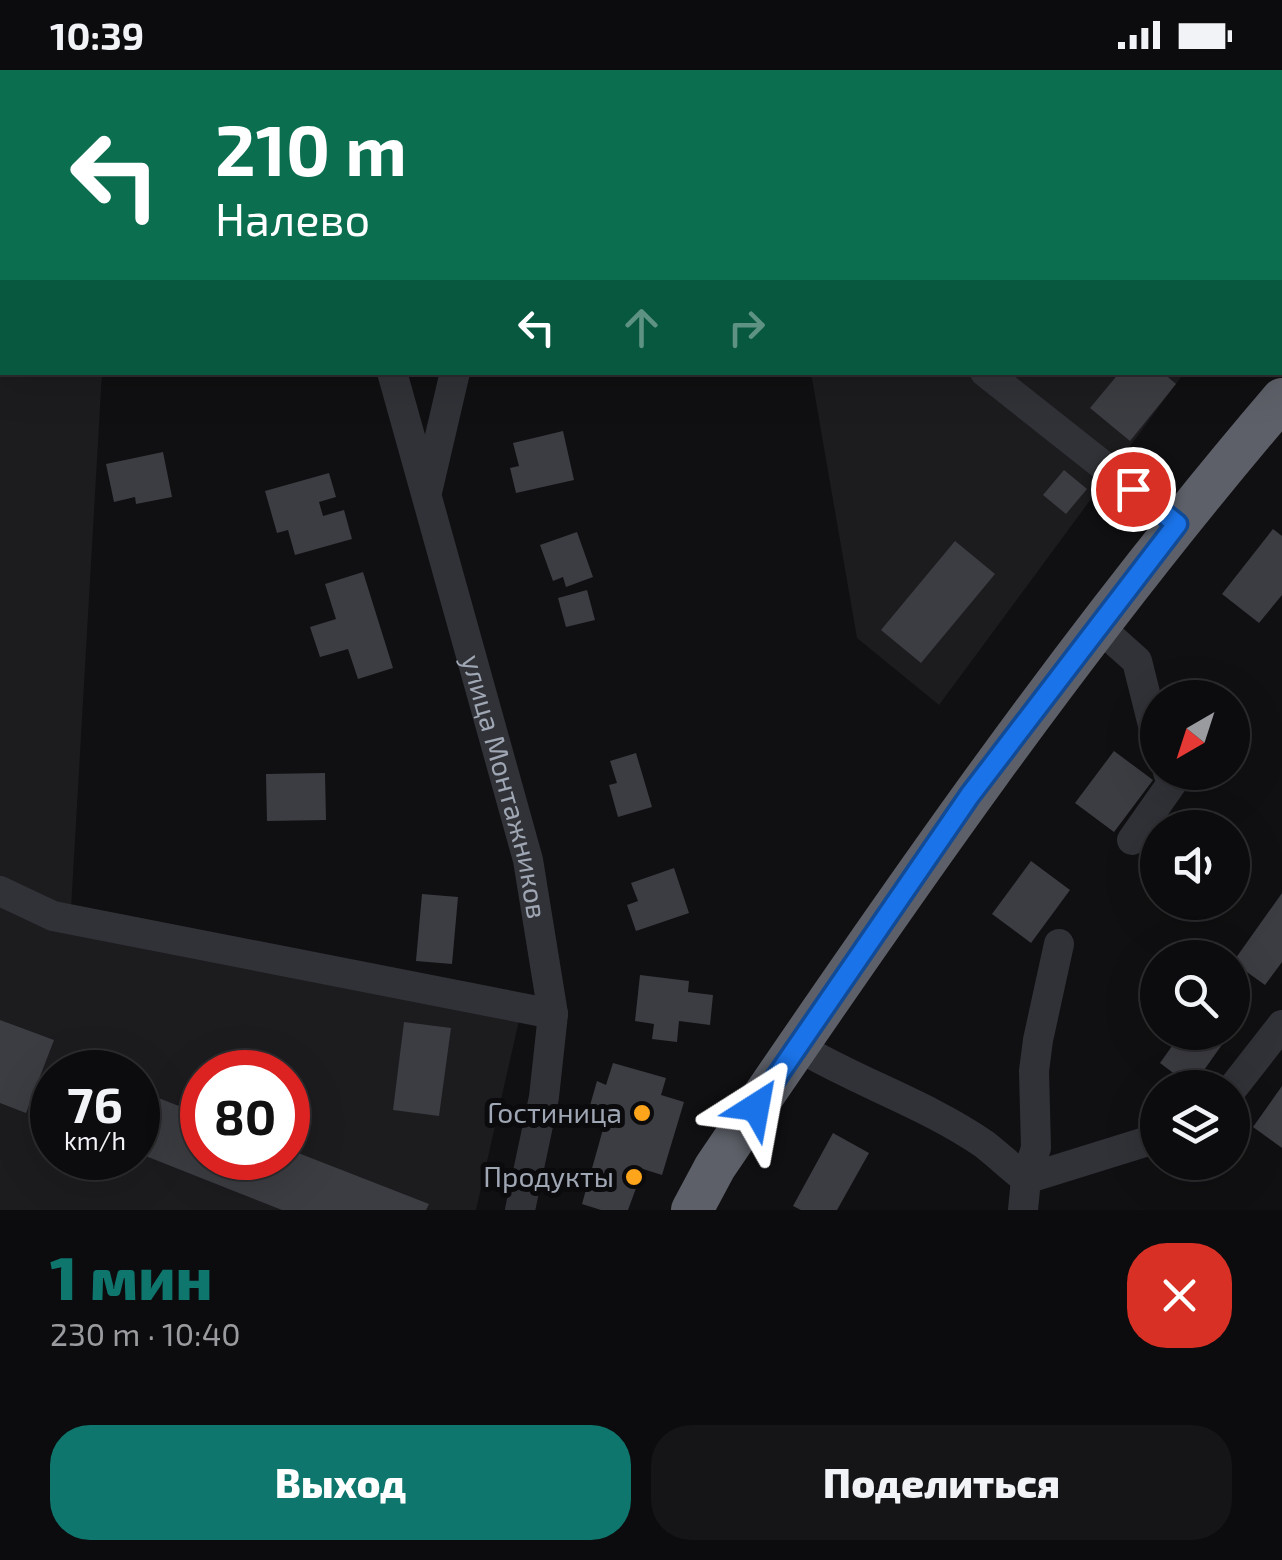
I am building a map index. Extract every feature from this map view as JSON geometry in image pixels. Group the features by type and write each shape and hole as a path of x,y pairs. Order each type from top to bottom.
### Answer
{"highway":[{"path":"692,1210 715,1168 970,795 1177,524 1282,399"}],"street":[{"name":"улица Монтажников","path":"393,375 528,860 553,1014 544,1097 520,1210"},
{"path":"427,495 455,375"},
{"path":"1018,382 1177,524"},
{"path":"1099,627 1137,661 1142,680"},
{"path":"1132,840 1167,790"},
{"path":"0,891 53,916 553,1014"},
{"path":"1024,1195 1036,1148 1034,1071 1040,1024 1059,944"},
{"path":"1247,1070 1282,1025"},
{"path":"797,1046 984,1144 1024,1195"},
{"path":"1024,1195 1140,1146"}],"shaded area":[{"path":"0,375 102,375 71,909 525,994 476,1210 0,1210"},
{"path":"811,375 1183,375 939,705 857,638"}],"building":[{"path":"1118,375 1166,375 1176,384 1130,441 1090,408"},
{"path":"563,431 574,480 516,493 510,468 519,466 513,443"},
{"path":"163,452 172,497 136,504 135,497 114,502 106,464"},
{"path":"1064,470 1087,489 1066,514 1043,495"},
{"path":"329,473 336,497 319,502 323,516 344,510 352,539 295,555 288,530 277,533 265,491"},
{"path":"1273,529 1282,536 1282,595 1259,623 1222,594"},
{"path":"577,532 593,577 566,587 563,577 553,581 540,545"},
{"path":"955,541 995,574 921,663 881,630"},
{"path":"363,572 393,668 358,679 348,649 320,657 310,627 336,619 325,584"},
{"path":"587,590 595,620 566,627 558,598"},
{"path":"1114,751 1140,770 1140,790 1146,790 1114,832 1075,803"},
{"path":"636,753 652,807 618,817 609,785 617,783 610,761"},
{"path":"325,773 326,820 267,821 266,774"},
{"path":"1031,861 1070,890 1031,943 992,914"},
{"path":"674,868 689,913 636,931 627,905 638,901 631,883"},
{"path":"1282,893 1282,962 1265,985 1250,974 1249,940"},
{"path":"422,894 458,897 452,964 416,961"},
{"path":"640,975 689,981 688,992 713,995 710,1025 679,1021 677,1042 652,1039 654,1024 635,1021"},
{"path":"0,1020 54,1040 50,1050 30,1050 30,1103 26,1113 0,1103"},
{"path":"404,1022 451,1028 439,1116 393,1110"},
{"path":"1169,1050 1218,1050 1204,1070 1169,1070 1160,1063"},
{"path":"613,1063 666,1078 661,1095 684,1102 662,1175 643,1169 628,1210 601,1210 582,1204 607,1115 589,1109 597,1081 606,1085"},
{"path":"1282,1086 1282,1148 1253,1127"},
{"path":"160,1099 180,1106 180,1170 160,1162"},
{"path":"833,1133 869,1153 837,1210 801,1210 793,1206"},
{"path":"310,1158 429,1204 426,1210 282,1210 206,1180 310,1180"}],"place":[{"name":"Гостиница","path":"642,1113"},
{"name":"Продукты","path":"634,1177"}],"route":[{"path":"756,1107 970,795 1177,524 1133,489"}]}
